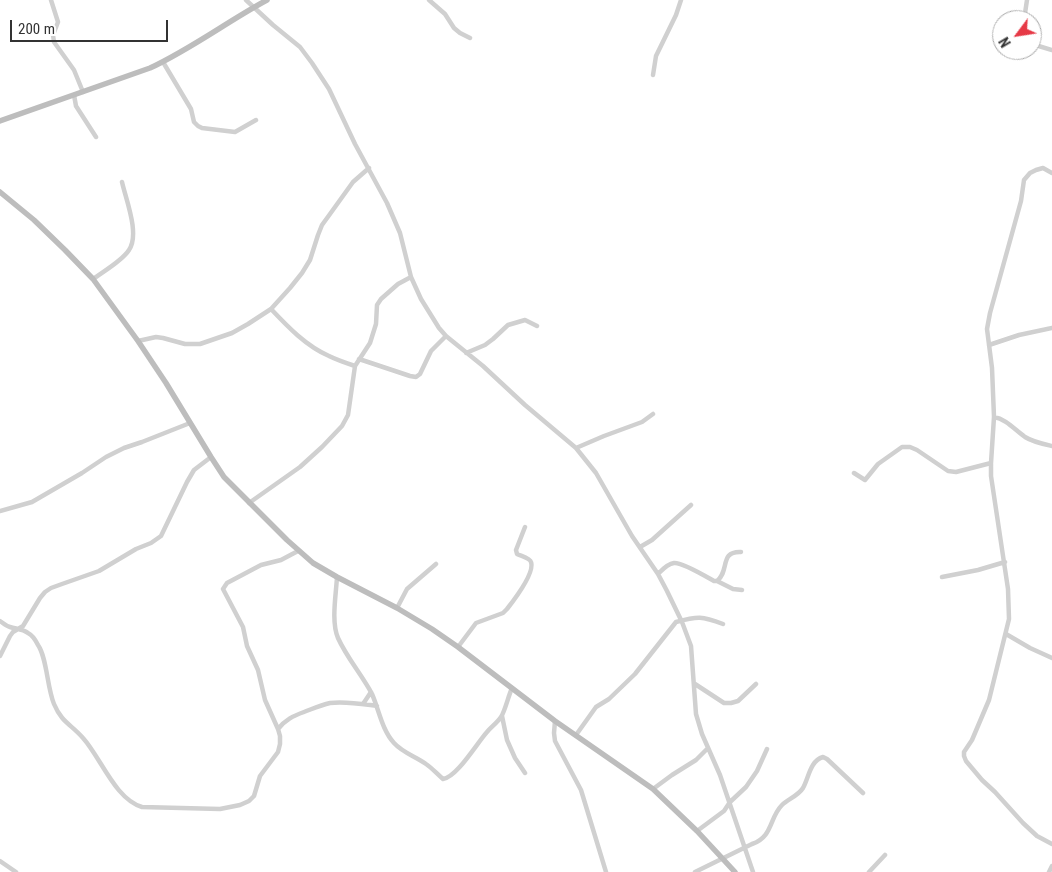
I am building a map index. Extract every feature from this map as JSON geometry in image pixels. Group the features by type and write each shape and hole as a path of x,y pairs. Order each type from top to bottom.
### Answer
{"street":[{"path":"51,0 58,22 53,35 54,42 74,70 83,92"},
{"path":"246,0 300,47 329,89 394,219 400,233 411,277 421,299 439,328 576,448 596,473 632,536 658,574 682,622 691,646 696,714 702,734 730,802 753,872"},
{"path":"0,121 150,68 196,43 267,0"},
{"path":"429,0 445,14 454,28 470,38"},
{"path":"653,76 656,56 676,15 681,0"},
{"path":"163,62 190,109 194,122 198,126 235,132 256,120"},
{"path":"74,95 76,106 96,137"},
{"path":"138,340 163,338 185,344 200,344 232,333 271,309 296,280 310,260 322,225 353,182 369,168"},
{"path":"1052,173 1043,168 1030,173 1024,180 1021,201 987,329 992,368 994,417 990,464 1005,562 1009,619 989,700 972,740 964,752 966,761 1023,823 1037,836 1052,844"},
{"path":"93,279 122,258 130,249 134,236 122,182"},
{"path":"0,192 34,220 93,279 138,340 224,477 298,551 337,578 397,608 432,629 555,721 653,789 697,830 734,872"},
{"path":"249,503 300,467 342,426 348,415 355,366 370,343 376,324 377,305 398,284 411,277"},
{"path":"271,309 285,324 315,348 328,356 355,366"},
{"path":"466,353 485,345 508,325 525,320 537,326"},
{"path":"989,345 1019,334 1052,328"},
{"path":"360,359 410,376 416,376 420,374 431,351 446,336"},
{"path":"576,448 642,422 653,414"},
{"path":"994,417 1001,419 1026,438 1052,446"},
{"path":"0,511 32,502 124,448 190,423"},
{"path":"854,474 865,480 878,464 902,446 917,450 948,471 956,472 990,464"},
{"path":"0,656 10,636 27,620 45,592 51,588 99,571 161,536 194,470 210,457"},
{"path":"640,547 652,540 691,505"},
{"path":"458,647 476,623 503,613 527,579 532,562 517,554 516,550 525,527"},
{"path":"0,621 8,627 28,633 39,646 51,697 58,714 84,739 104,770 123,794 136,805 220,809 240,805 249,801 254,796 262,771 278,752 280,736 265,700 258,670 247,646 243,627 223,589 227,584 262,565 281,560 298,551"},
{"path":"717,581 730,554 741,552"},
{"path":"942,577 978,570 1005,562"},
{"path":"658,574 668,565 674,563 683,565 733,589 742,590"},
{"path":"397,608 407,589 436,564"},
{"path":"337,578 335,621 338,638 355,669 371,692 387,734 406,754 427,764 443,779 451,775 460,766 502,716 512,688"},
{"path":"576,735 596,707 609,699 635,674 676,622 702,617 723,624"},
{"path":"1006,634 1052,658"},
{"path":"694,684 724,702 731,704 738,701 756,684"},
{"path":"363,704 371,692"},
{"path":"278,729 284,722 294,716 331,703 355,703 377,706"},
{"path":"502,716 507,740 515,758 525,773"},
{"path":"274,720 284,722"},
{"path":"555,721 555,740 580,790 604,871"},
{"path":"653,789 696,760 708,748"},
{"path":"697,830 724,811 730,802 746,787 757,771 767,749"},
{"path":"695,872 759,841 766,835 781,806 802,790 811,766 819,758 827,759 862,793"},
{"path":"870,872 885,855"},
{"path":"0,861 16,872"},
{"path":"1049,872 1052,866"}]}
